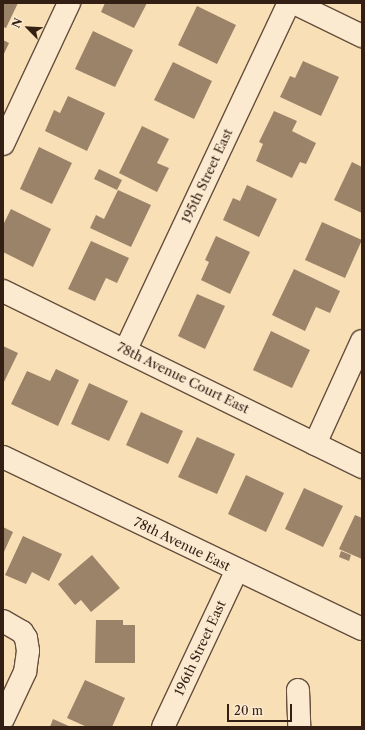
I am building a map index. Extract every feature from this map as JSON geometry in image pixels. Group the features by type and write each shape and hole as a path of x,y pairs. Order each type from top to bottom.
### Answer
{"street":[{"path":"3,144 69,3"},
{"name":"195th Street East","path":"126,350 289,3"},
{"path":"294,3 362,36"},
{"name":"78th Avenue Court East","path":"3,291 362,467"},
{"path":"315,444 362,341"},
{"name":"78th Avenue East","path":"3,457 362,629"},
{"name":"196th Street East","path":"163,727 237,570"},
{"path":"3,621 22,632 27,642 25,672 3,719"},
{"path":"298,690 299,727"}],"building":[{"path":"3,3 18,3 6,28 3,27"},
{"path":"105,3 147,3 134,28 101,12"},
{"path":"197,6 236,25 217,64 178,45"},
{"path":"93,31 133,50 115,87 75,69"},
{"path":"3,40 9,43 3,56"},
{"path":"303,61 339,77 321,116 280,97 290,76 295,78"},
{"path":"173,62 212,81 194,119 154,100"},
{"path":"68,96 105,113 87,151 45,131 54,110 60,113"},
{"path":"274,111 297,121 292,131 316,143 306,164 300,162 292,178 256,161 263,144 259,142"},
{"path":"142,126 169,139 157,163 169,168 157,192 119,173"},
{"path":"39,147 72,163 52,204 20,189"},
{"path":"352,162 362,167 362,213 334,200"},
{"path":"99,169 122,180 117,190 94,179"},
{"path":"247,185 277,199 259,237 223,220 233,198 240,201"},
{"path":"118,190 151,205 131,247 90,228 96,215 104,219"},
{"path":"11,209 51,229 33,267 3,252 3,225"},
{"path":"322,222 362,240 345,278 305,260"},
{"path":"216,236 250,252 230,294 201,280 209,262 205,260"},
{"path":"91,241 129,258 117,283 106,278 95,301 68,289"},
{"path":"294,269 340,291 330,313 316,307 305,331 272,315"},
{"path":"197,294 225,306 205,349 178,336"},
{"path":"271,331 310,350 292,388 253,370"},
{"path":"3,346 18,353 3,384"},
{"path":"56,369 79,380 58,426 11,404 27,371 50,381"},
{"path":"89,383 128,401 109,441 71,424"},
{"path":"141,412 183,431 168,464 126,445"},
{"path":"197,437 235,454 217,494 178,477"},
{"path":"246,475 284,493 266,532 228,514"},
{"path":"304,488 343,506 323,547 285,529"},
{"path":"355,515 362,518 362,559 339,549"},
{"path":"3,527 13,532 3,554"},
{"path":"23,536 62,554 49,581 32,572 26,584 5,575"},
{"path":"341,551 351,555 349,561 339,557"},
{"path":"92,555 120,588 91,612 81,600 75,605 58,584"},
{"path":"96,620 123,620 123,625 135,625 135,663 95,663"},
{"path":"85,680 125,698 112,727 87,727 67,718"},
{"path":"53,719 71,727 50,727"}]}
